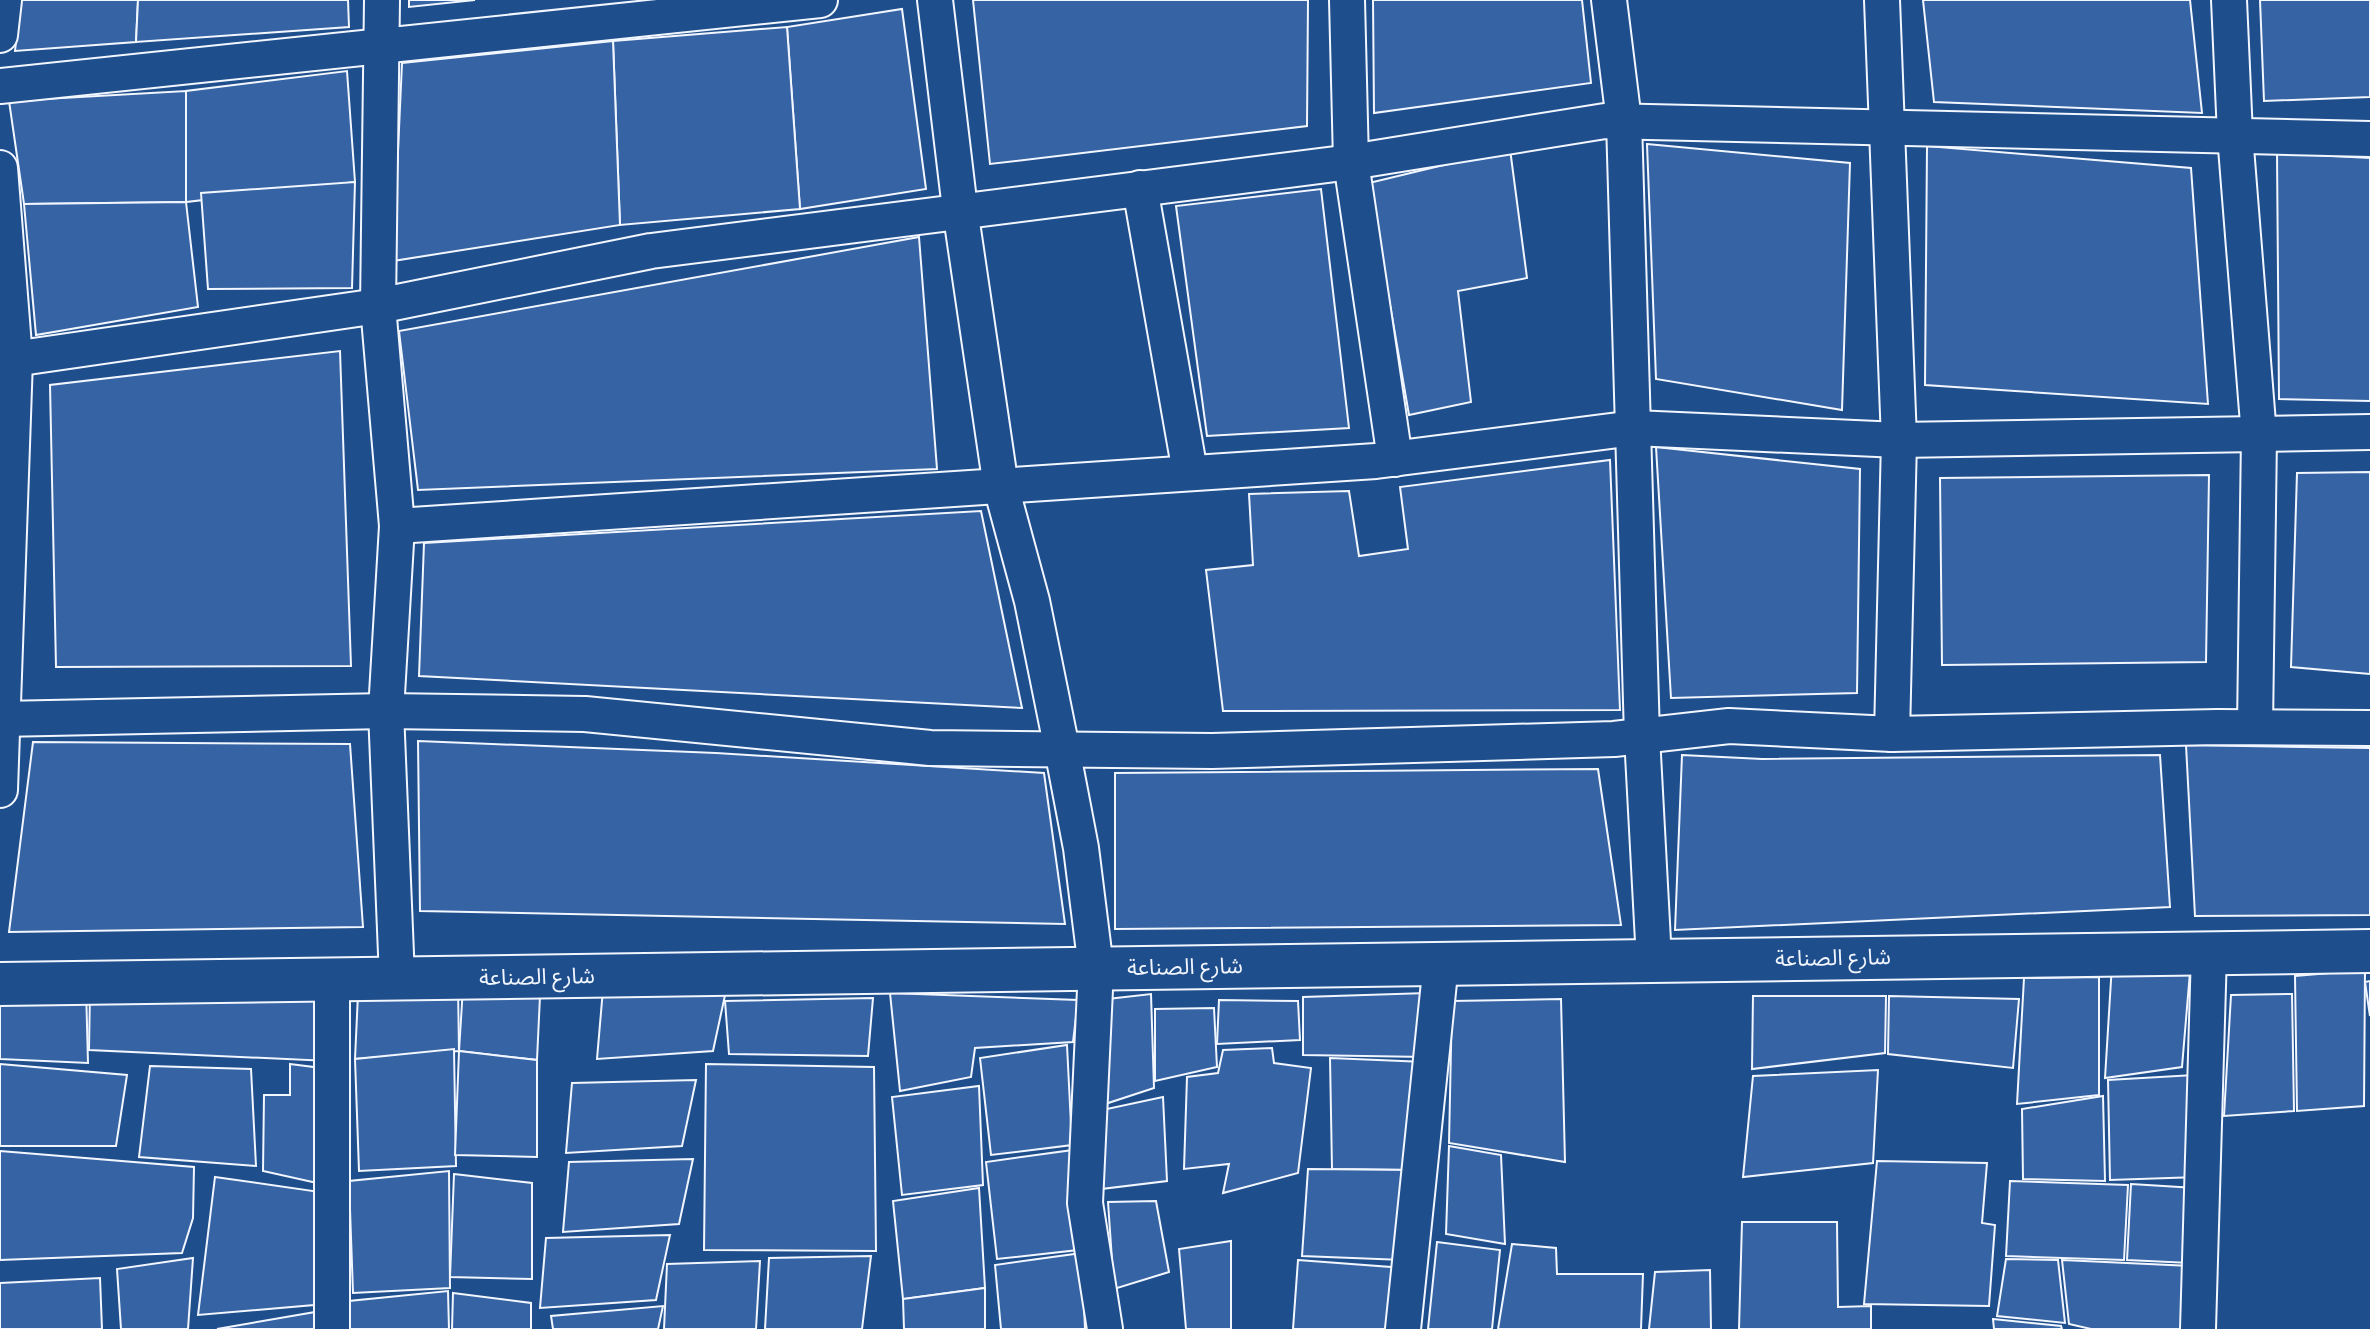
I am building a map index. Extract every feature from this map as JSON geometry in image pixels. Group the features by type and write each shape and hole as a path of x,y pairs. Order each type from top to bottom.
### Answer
{"street":[{"path":"0,35 4,0"},
{"path":"382,0 378,306 397,526 386,711 397,978"},
{"path":"0,86 820,0"},
{"path":"935,0 960,209 1001,487 1032,601 1081,848 1096,968 1085,1203 1105,1329"},
{"path":"1347,0 1351,162 1395,459"},
{"path":"1609,0 1624,121 1642,736 1654,960"},
{"path":"1882,0 1890,126 1899,440 1892,734"},
{"path":"2229,0 2235,135 2259,436 2255,727"},
{"path":"7,360 378,306 651,251 960,209 1351,162 1605,121 2370,139"},
{"path":"0,168 7,360 0,790"},
{"path":"1140,188 1190,472"},
{"path":"397,526 1395,459 1634,428 1899,440 2370,432"},
{"path":"2,719 386,711 585,714 930,748 1212,751 1642,736 1729,726 1892,734 2255,727 2370,728"},
{"name":"شارع الصناعة","path":"0,984 2370,951"},
{"path":"2198,1329 2209,952"},
{"path":"1403,1329 1441,963"},
{"path":"332,978 332,1329"}],"building":[{"path":"21,0 138,0 136,42 15,51"},
{"path":"138,0 348,0 349,27 136,42"},
{"path":"409,0 475,0 409,7"},
{"path":"973,0 1308,0 1307,126 990,164"},
{"path":"1373,0 1582,0 1591,83 1374,113"},
{"path":"1923,0 2190,0 2202,113 1934,102"},
{"path":"2260,0 2370,0 2370,97 2264,101"},
{"path":"902,9 926,189 800,209 787,27"},
{"path":"787,27 800,209 620,225 613,41"},
{"path":"613,41 620,225 393,261 402,63"},
{"path":"347,71 355,182 186,202 186,91"},
{"path":"186,91 186,202 24,204 9,101"},
{"path":"1647,144 1850,163 1842,410 1656,379"},
{"path":"1927,146 2191,168 2208,404 1925,385"},
{"path":"1510,149 1527,278 1458,291 1471,402 1409,415 1369,183"},
{"path":"2277,153 2370,158 2370,401 2279,399"},
{"path":"355,182 352,288 208,289 201,193"},
{"path":"1321,189 1349,428 1207,436 1176,206"},
{"path":"186,202 198,307 36,335 24,204"},
{"path":"919,237 937,469 418,490 399,331"},
{"path":"340,351 351,666 56,667 50,385"},
{"path":"1656,447 1860,469 1857,693 1671,698"},
{"path":"1610,460 1620,710 1223,711 1206,570 1253,565 1249,494 1349,491 1359,556 1408,549 1400,487"},
{"path":"2370,472 2370,674 2291,667 2297,473"},
{"path":"2209,475 2206,662 1942,665 1940,478"},
{"path":"981,511 1022,708 419,676 424,543"},
{"path":"418,741 716,753 1044,773 1065,924 420,911"},
{"path":"33,742 350,744 363,927 9,932"},
{"path":"2186,745 2370,748 2370,915 2195,916"},
{"path":"1682,755 1762,759 2160,755 2170,907 1675,930"},
{"path":"1598,769 1621,925 1115,929 1115,773"},
{"path":"2191,960 2182,1067 2105,1078 2112,964"},
{"path":"2365,970 2364,1106 2297,1111 2295,976"},
{"path":"2099,977 2099,1095 2017,1104 2024,978"},
{"path":"2370,981 2370,1016 2365,982"},
{"path":"458,985 459,1051 355,1059 358,994"},
{"path":"727,986 713,1051 597,1059 603,989"},
{"path":"86,987 88,1063 0,1059 0,991"},
{"path":"463,987 540,996 537,1060 459,1051"},
{"path":"90,990 320,993 329,1061 89,1050"},
{"path":"890,993 1078,1000 1073,1042 975,1048 971,1077 900,1091"},
{"path":"1427,993 1426,1057 1303,1055 1303,997"},
{"path":"1151,994 1154,1088 1099,1106 1099,1000"},
{"path":"2292,994 2294,1111 2224,1116 2231,995"},
{"path":"1753,996 1886,996 1885,1053 1752,1069"},
{"path":"1889,996 2019,999 2013,1068 1888,1054"},
{"path":"873,998 868,1056 729,1054 725,1001"},
{"path":"1561,999 1565,1162 1449,1143 1452,1001"},
{"path":"1219,1000 1298,1001 1300,1040 1217,1044"},
{"path":"1214,1008 1217,1067 1155,1081 1155,1009"},
{"path":"1067,1045 1072,1145 991,1155 980,1058"},
{"path":"1272,1048 1274,1063 1311,1068 1298,1173 1223,1193 1229,1164 1184,1169 1187,1077 1218,1073 1223,1050"},
{"path":"454,1049 456,1166 359,1171 355,1059"},
{"path":"459,1051 537,1060 537,1157 455,1155"},
{"path":"1330,1058 1425,1062 1413,1170 1332,1169"},
{"path":"0,1064 127,1075 116,1146 0,1146"},
{"path":"290,1064 329,1069 326,1185 263,1171 264,1095 290,1095"},
{"path":"706,1064 874,1067 876,1251 704,1250"},
{"path":"150,1066 251,1069 256,1166 139,1157"},
{"path":"1878,1070 1873,1163 1743,1177 1753,1076"},
{"path":"2194,1075 2198,1177 2110,1180 2108,1080"},
{"path":"696,1080 682,1146 566,1153 572,1083"},
{"path":"979,1086 983,1185 902,1195 892,1097"},
{"path":"2103,1096 2105,1181 2023,1179 2022,1109"},
{"path":"1163,1097 1167,1181 1101,1189 1102,1110"},
{"path":"1449,1146 1501,1155 1505,1244 1446,1234"},
{"path":"1073,1150 1078,1250 997,1259 986,1162"},
{"path":"0,1151 194,1167 193,1218 182,1253 0,1260"},
{"path":"693,1159 679,1224 563,1232 569,1162"},
{"path":"1877,1161 1987,1163 1982,1223 1995,1225 1989,1306 1864,1304"},
{"path":"1308,1169 1413,1170 1403,1260 1302,1256"},
{"path":"449,1171 450,1288 353,1293 349,1181"},
{"path":"454,1174 532,1183 532,1279 450,1277"},
{"path":"215,1177 320,1192 314,1305 198,1315"},
{"path":"2010,1181 2128,1185 2124,1260 2006,1256"},
{"path":"2131,1184 2195,1188 2190,1263 2127,1260"},
{"path":"979,1188 985,1288 903,1299 893,1201"},
{"path":"1156,1201 1169,1272 1114,1289 1108,1202"},
{"path":"1742,1222 1837,1222 1838,1307 1871,1306 1871,1329 1739,1329"},
{"path":"670,1235 656,1300 540,1308 546,1238"},
{"path":"1231,1241 1231,1329 1186,1329 1179,1249"},
{"path":"1437,1242 1500,1250 1492,1329 1428,1329"},
{"path":"1512,1244 1556,1248 1557,1274 1643,1274 1641,1329 1498,1329"},
{"path":"1082,1253 1085,1329 1001,1329 995,1265"},
{"path":"871,1256 862,1329 765,1329 769,1258"},
{"path":"193,1258 188,1329 121,1329 117,1269"},
{"path":"2006,1259 2058,1260 2065,1323 1997,1316"},
{"path":"1298,1260 1404,1268 1398,1329 1293,1329"},
{"path":"2062,1260 2191,1266 2188,1329 2091,1329 2069,1324"},
{"path":"760,1261 756,1329 664,1329 667,1264"},
{"path":"1710,1270 1711,1329 1649,1329 1655,1272"},
{"path":"100,1278 102,1329 0,1329 0,1283"},
{"path":"985,1288 985,1329 904,1329 903,1299"},
{"path":"448,1291 449,1329 350,1329 349,1301"},
{"path":"453,1293 531,1303 531,1329 452,1329"},
{"path":"663,1306 658,1329 553,1329 551,1316"},
{"path":"321,1311 322,1329 217,1329"},
{"path":"1993,1319 2061,1326 2062,1329 1994,1329"}]}
